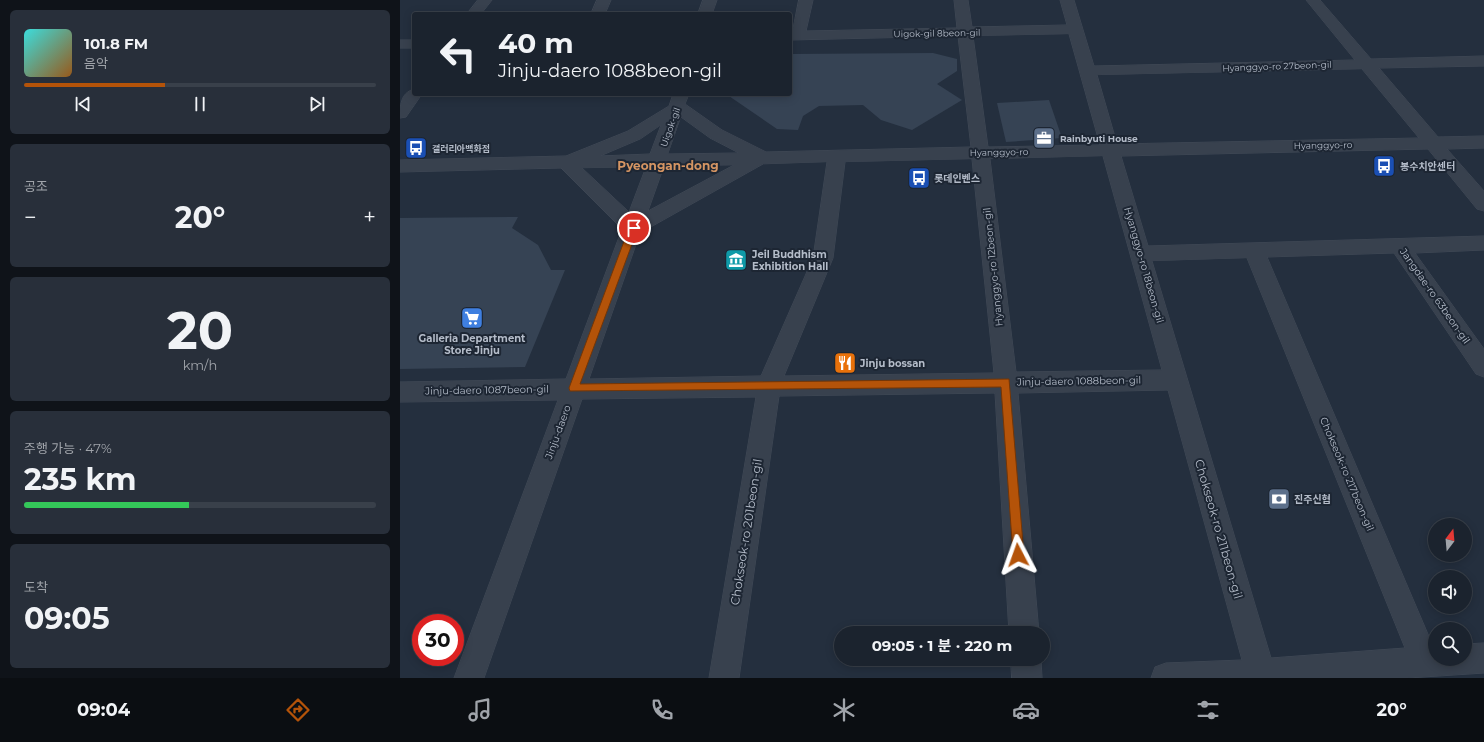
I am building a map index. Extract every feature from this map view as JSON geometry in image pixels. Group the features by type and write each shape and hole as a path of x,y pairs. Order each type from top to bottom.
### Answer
{"street":[{"path":"476,12 485,0"},
{"path":"599,12 604,0"},
{"path":"706,12 710,0"},
{"name":"Uigok-gil 8beon-gil","path":"806,0 794,36 966,33 1076,29"},
{"name":"Hyanggyo-ro 12beon-gil","path":"961,0 1006,382 1023,626"},
{"name":"Hyanggyo-ro 18beon-gil","path":"1067,0 1177,380"},
{"path":"1313,0 1484,204"},
{"path":"400,44 412,44"},
{"name":"Hyanggyo-ro 27beon-gil","path":"1088,71 1484,60"},
{"path":"400,113 413,96"},
{"path":"566,163 634,136 680,101 716,134 762,156"},
{"name":"Uigok-gil","path":"658,159 680,101"},
{"name":"Hyanggyo-ro","path":"658,159 1484,142"},
{"name":"Chokseok-ro 201beon-gil","path":"724,678 769,385 824,258 837,155"},
{"path":"566,163 634,228 762,156"},
{"path":"400,166 566,163 658,159"},
{"name":"Jinju-daero","path":"469,678 658,159"},
{"path":"1141,254 1484,242"},
{"name":"Jangdae-ro 63beon-gil","path":"1399,246 1484,367"},
{"name":"Chokseok-ro 217beon-gil","path":"1254,250 1425,662"},
{"name":"Jinju-daero 1088beon-gil","path":"574,388 1177,380"},
{"name":"Chokseok-ro 211beon-gil","path":"1177,380 1261,676"},
{"name":"Jinju-daero 1087beon-gil","path":"400,392 574,388"},
{"path":"1472,659 1484,658"},
{"path":"1166,678 1261,676 1428,662"},
{"path":"1026,666 1027,678"}],"building":[{"path":"933,53 957,59 957,71 937,84 962,100 912,130 881,120 863,105 819,106 803,116 798,130 777,129 729,96 792,96 792,54"},
{"path":"1049,100 1062,138 1006,142 997,103"},
{"name":"Galleria Department Store Jinju","path":"518,217 512,228 538,245 551,270 565,270 525,367 400,369 400,218"}],"place":[{"name":"Rainbyuti House","path":"1044,138"},
{"name":"갤러리아백화점","path":"416,148"},
{"name":"봉수치안센터","path":"1384,166"},
{"name":"롯데인벤스","path":"919,178"},
{"name":"Jeil Buddhism Exhibition Hall","path":"736,260"},
{"name":"Galleria Department Store Jinju","path":"472,318"},
{"name":"Jinju bossan","path":"845,363"},
{"name":"진주신협","path":"1279,499"}],"district":[{"name":"Pyeongan-dong","path":"668,165"}],"route":[{"path":"634,228 574,388 1006,382 1018,555"}]}
